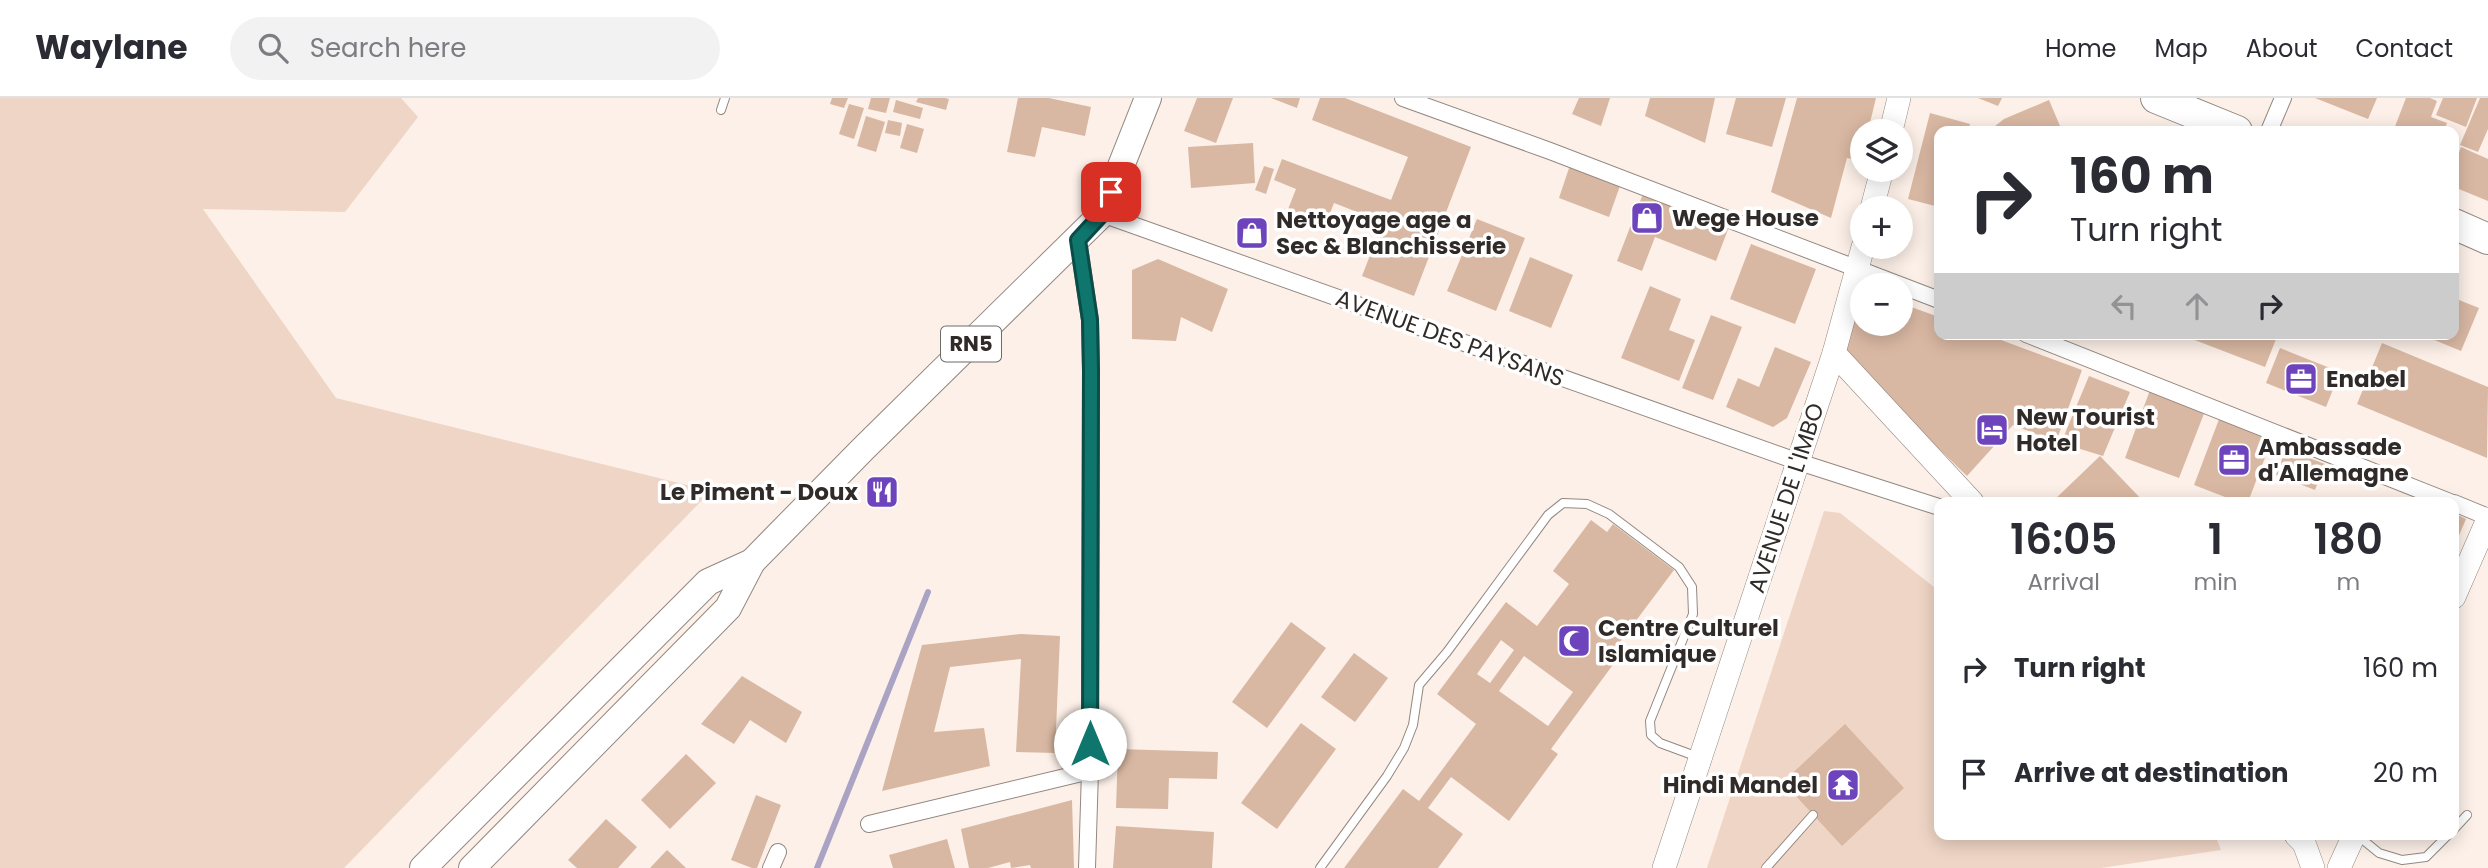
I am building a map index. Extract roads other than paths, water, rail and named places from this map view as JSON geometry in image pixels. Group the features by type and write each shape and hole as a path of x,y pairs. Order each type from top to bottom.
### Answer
{"highway":[{"path":"2156,98 2225,126"},
{"path":"2459,227 2488,239"}],"main road":[{"name":"RN5","path":"472,868 728,608 752,562 1102,214 1145,99"},
{"name":"RN5","path":"423,868 708,582 752,562"}],"street":[{"path":"1403,98 1850,253"},
{"path":"1894,119 1899,98"},
{"path":"2271,126 2283,98"},
{"name":"AVENUE DES PAYSANS","path":"1102,214 1799,462 1934,505"},
{"path":"1078,240 1090,320 1091,371 1090,771 1087,868"},
{"name":"AVENUE DE L'IMBO","path":"1664,868 1799,462 1860,259"},
{"path":"1865,259 1934,297"},
{"path":"2041,340 2437,497"},
{"path":"1834,353 1967,497"},
{"path":"2459,506 2488,518 2459,585"},
{"path":"869,824 1090,771"},
{"path":"2301,840 2313,868"},
{"path":"2339,868 2353,840"},
{"path":"771,868 778,852"}],"lane":[{"path":"721,110 725,98"},
{"path":"1320,868 1387,776 1404,748 1413,726 1419,685 1447,652 1548,514 1563,503 1587,504 1609,514 1679,566 1692,587 1693,614 1650,721 1651,735 1660,743 1701,758"},
{"path":"1766,868 1814,815"},
{"path":"2459,824 2468,815"},
{"path":"2362,840 2379,853 2402,860 2426,857 2443,840"}],"waterway":[{"path":"817,868 928,592"}],"place":[{"name":"Wege House","path":"1647,218"},
{"name":"Nettoyage age a Sec & Blanchisserie","path":"1252,233"},
{"name":"Enabel","path":"2301,379"},
{"name":"New Tourist Hotel","path":"1992,430"},
{"name":"Ambassade d'Allemagne","path":"2234,460"},
{"name":"Le Piment - Doux","path":"882,492"},
{"name":"Centre Culturel Islamique","path":"1574,641"},
{"name":"Hindi Mandel","path":"1843,785"}]}
